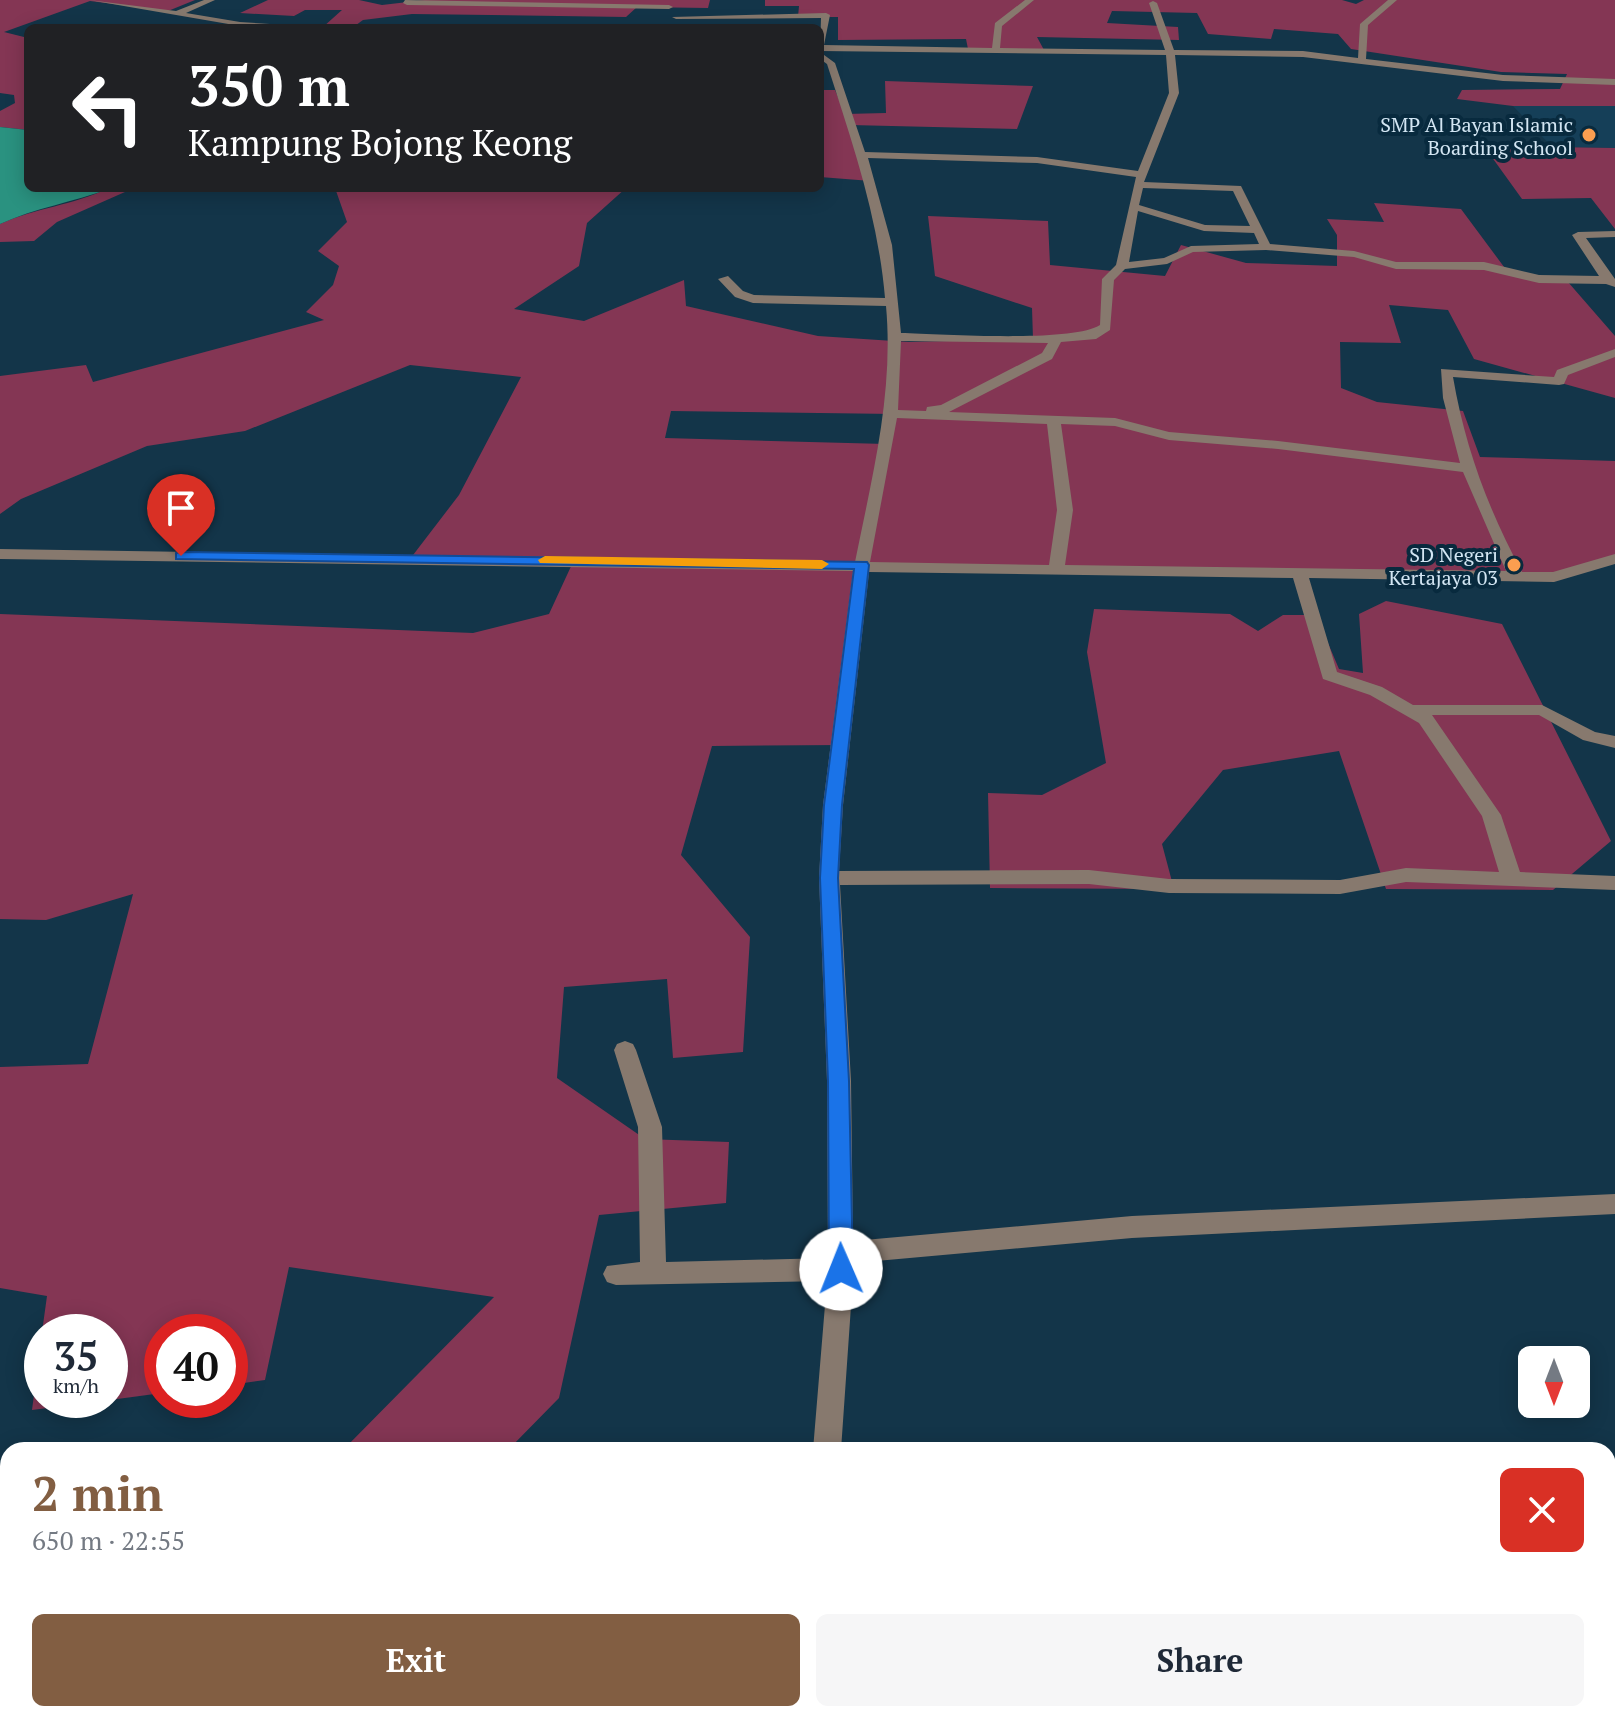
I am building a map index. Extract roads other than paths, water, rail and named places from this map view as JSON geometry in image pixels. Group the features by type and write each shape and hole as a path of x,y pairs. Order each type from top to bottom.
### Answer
{"street":[{"path":"93,0 240,24"},
{"path":"178,13 211,0"},
{"path":"410,0 407,3 667,3 676,17"},
{"path":"996,49 998,25 1030,0"},
{"path":"1362,60 1364,24 1393,0"},
{"path":"895,337 1057,339 1092,336 1106,327 1108,279 1122,266 1140,180 1174,93 1170,51 1153,3"},
{"path":"676,17 826,15 824,26"},
{"path":"673,24 676,17"},
{"path":"824,47 1294,53 1503,78 1615,82"},
{"path":"824,58 831,63 886,245 895,337 891,414 862,565 833,805 829,878 839,1081 841,1261 828,1442"},
{"path":"861,155 1008,157 1111,168 1140,180 1237,188 1266,247"},
{"path":"1135,207 1204,228 1258,230"},
{"path":"1611,282 1578,235 1615,234"},
{"path":"1122,266 1167,261 1191,249 1266,247 1354,254 1396,265 1484,266 1539,279 1611,282"},
{"path":"724,279 739,294 753,299 890,302"},
{"path":"891,414 944,409 1047,356 1057,339"},
{"path":"1516,576 1491,531 1451,411 1446,372 1559,381 1562,373 1615,353"},
{"path":"891,414 1140,425 1156,434 1169,436 1278,445 1471,469"},
{"path":"1053,420 1065,510 1056,571"},
{"path":"0,554 1554,577 1614,560"},
{"path":"1300,573 1329,675 1376,691 1425,719 1491,815 1512,879"},
{"path":"1409,710 1542,710 1589,736 1615,742"},
{"path":"829,878 1089,877 1169,886 1324,887 1406,875 1615,883"},
{"path":"625,1050 650,1127 653,1274"},
{"path":"616,1274 841,1261 1132,1227 1615,1204"}],"place":[{"name":"SMP Al Bayan Islamic Boarding School","path":"1589,135"},
{"name":"SD Negeri Kertajaya 03","path":"1514,565"}]}
